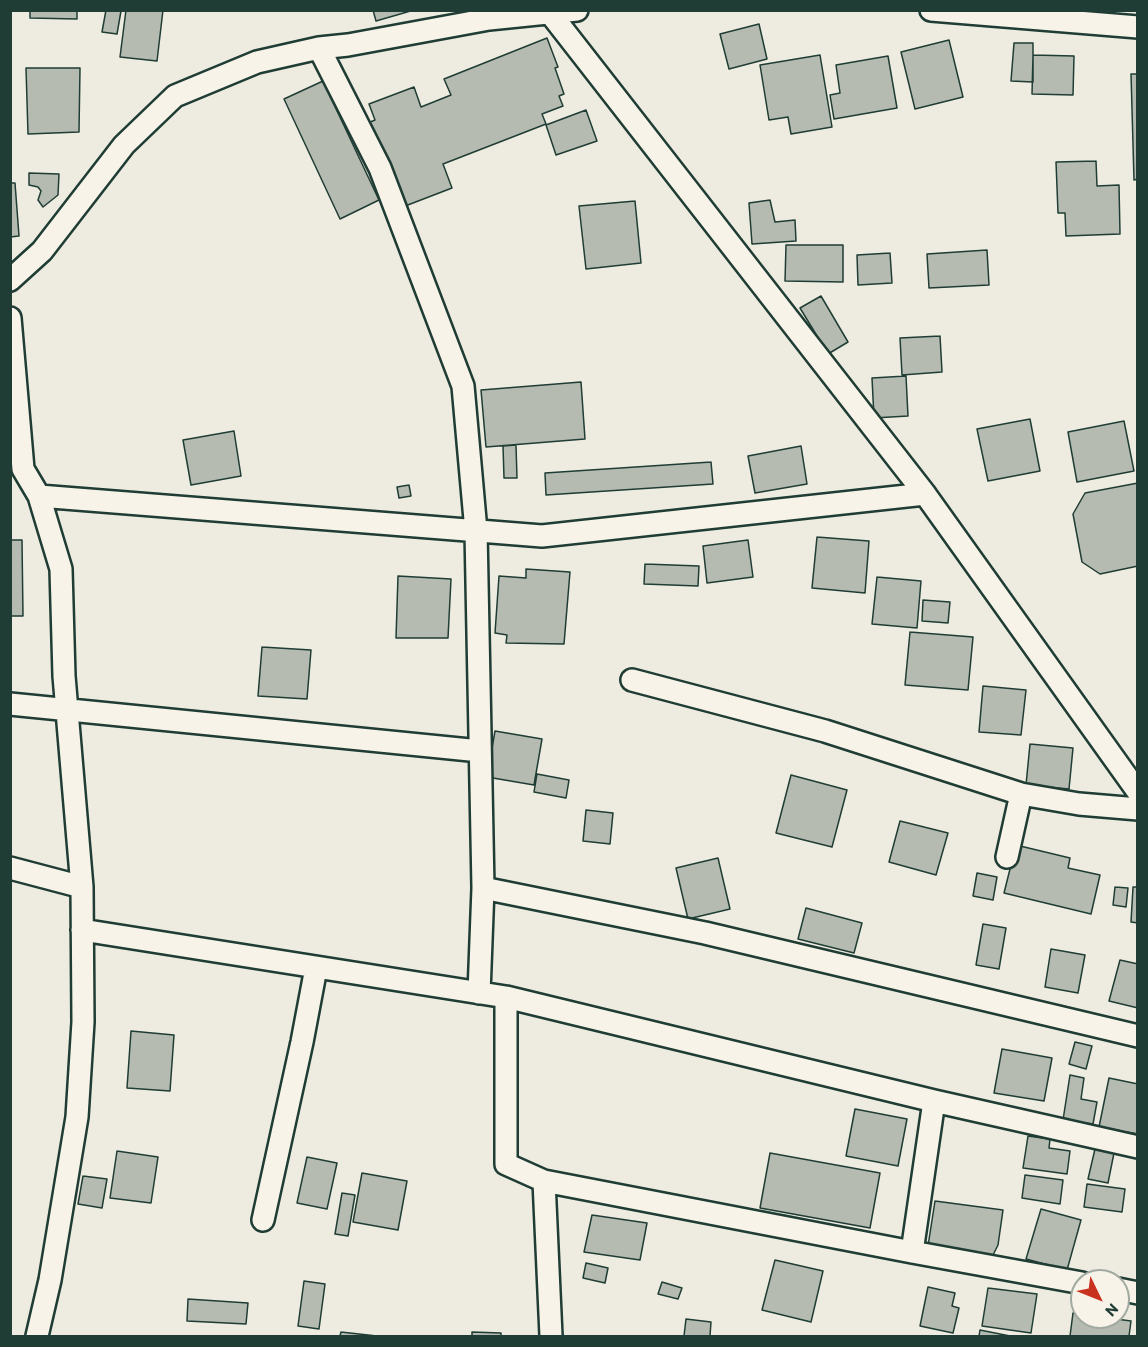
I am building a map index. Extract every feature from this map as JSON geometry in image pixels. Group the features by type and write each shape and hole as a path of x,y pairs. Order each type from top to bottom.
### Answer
{"street":[{"path":"10,280 42,251 124,145 175,96 257,62 319,48 348,45 492,15 577,10"},
{"path":"931,10 1137,27"},
{"path":"548,12 925,494 1137,792"},
{"path":"319,48 380,168 463,386 476,531 483,888 478,993"},
{"path":"10,318 17,468 39,496 61,569 64,676 81,887 83,1022 77,1118 50,1280 38,1336"},
{"path":"39,496 542,536 925,494"},
{"path":"632,680 825,731 1021,794 1079,804 1137,809"},
{"path":"10,704 480,751"},
{"path":"1007,856 1021,794"},
{"path":"10,868 81,887"},
{"path":"483,888 705,933 1137,1036"},
{"path":"82,930 506,997 934,1101 1137,1147"},
{"path":"263,1220 303,1042 316,968"},
{"path":"506,997 506,1164 544,1181 1070,1281"},
{"path":"912,1252 934,1101"},
{"path":"544,1181 551,1336"}],"building":[{"path":"30,10 77,10 77,19 30,18"},
{"path":"106,10 121,11 117,34 102,32"},
{"path":"126,10 163,10 157,61 120,57"},
{"path":"373,10 414,10 376,21"},
{"path":"759,24 767,59 729,69 720,34"},
{"path":"547,38 558,67 555,68 564,94 559,96 563,106 542,114 546,124 443,164 452,188 400,208 368,123 375,120 369,104 414,87 421,107 451,95 444,79"},
{"path":"949,40 963,97 915,109 901,52"},
{"path":"1014,43 1033,43 1033,82 1011,81"},
{"path":"820,55 832,127 791,134 788,117 769,120 760,65"},
{"path":"1033,55 1074,56 1073,95 1032,94"},
{"path":"888,56 897,108 834,119 830,95 840,93 836,65"},
{"path":"26,68 80,68 79,132 28,134"},
{"path":"1131,74 1138,74 1138,179 1134,180"},
{"path":"323,81 379,200 340,219 284,99"},
{"path":"586,110 597,141 556,155 546,125"},
{"path":"1096,161 1097,186 1119,185 1120,234 1066,236 1065,213 1058,213 1056,162"},
{"path":"29,173 59,174 58,195 43,207 38,200 41,191 38,187 29,185"},
{"path":"10,183 15,183 19,236 10,237"},
{"path":"770,200 775,222 795,220 796,241 752,244 749,203"},
{"path":"635,201 641,263 586,269 579,206"},
{"path":"786,245 843,245 843,282 785,281"},
{"path":"987,250 989,285 929,288 927,254"},
{"path":"890,253 892,283 858,285 857,255"},
{"path":"821,296 848,342 828,354 800,308"},
{"path":"940,336 942,372 902,375 900,338"},
{"path":"906,376 908,416 874,418 872,378"},
{"path":"581,382 585,439 486,447 481,390"},
{"path":"1030,419 1040,471 988,481 977,429"},
{"path":"1124,421 1134,471 1077,482 1068,432"},
{"path":"234,431 241,476 191,485 183,440"},
{"path":"516,445 517,478 504,478 503,446"},
{"path":"801,446 807,484 755,493 748,456"},
{"path":"711,462 713,484 546,495 545,473"},
{"path":"1138,483 1138,566 1100,574 1082,562 1073,514 1085,493"},
{"path":"409,485 411,496 399,498 397,487"},
{"path":"817,537 869,541 865,593 812,588"},
{"path":"10,540 22,540 23,616 10,616"},
{"path":"748,540 753,577 707,583 703,546"},
{"path":"645,564 699,566 698,586 644,584"},
{"path":"526,569 570,572 564,644 506,643 507,635 495,633 499,576 526,578"},
{"path":"398,576 451,579 448,638 396,638"},
{"path":"877,577 921,581 917,628 872,624"},
{"path":"923,600 950,602 948,623 922,621"},
{"path":"910,632 973,637 968,690 905,685"},
{"path":"262,647 311,650 307,699 258,696"},
{"path":"983,686 1026,690 1021,735 979,732"},
{"path":"495,731 542,739 534,785 487,777"},
{"path":"1030,744 1073,748 1069,789 1026,785"},
{"path":"537,774 569,780 566,798 534,792"},
{"path":"791,775 847,790 832,847 776,833"},
{"path":"586,810 613,813 610,844 583,841"},
{"path":"900,821 948,833 936,875 889,862"},
{"path":"1016,845 1070,858 1068,868 1100,875 1091,914 1004,893"},
{"path":"718,858 730,909 688,919 676,868"},
{"path":"977,873 997,877 993,900 973,896"},
{"path":"1115,887 1128,888 1126,907 1113,905"},
{"path":"1133,887 1138,887 1138,923 1131,922"},
{"path":"806,908 862,923 854,953 798,939"},
{"path":"983,924 1006,928 999,969 976,965"},
{"path":"1051,949 1085,955 1078,993 1045,987"},
{"path":"1120,960 1138,964 1138,1008 1109,1001"},
{"path":"131,1031 174,1035 170,1091 127,1088"},
{"path":"1075,1042 1092,1046 1086,1069 1069,1064"},
{"path":"1002,1049 1052,1058 1044,1101 994,1093"},
{"path":"1070,1075 1084,1078 1081,1099 1097,1102 1093,1124 1063,1120"},
{"path":"1109,1078 1138,1084 1138,1134 1099,1127"},
{"path":"855,1109 907,1119 898,1166 846,1156"},
{"path":"1028,1136 1050,1139 1049,1148 1070,1151 1067,1174 1023,1168"},
{"path":"1095,1149 1114,1153 1108,1183 1088,1179"},
{"path":"117,1151 158,1157 151,1203 110,1198"},
{"path":"770,1153 880,1173 870,1228 760,1208"},
{"path":"307,1157 337,1163 327,1209 297,1203"},
{"path":"362,1173 407,1181 398,1230 353,1222"},
{"path":"1025,1175 1063,1180 1060,1204 1022,1198"},
{"path":"83,1176 107,1179 102,1208 78,1204"},
{"path":"1087,1184 1125,1189 1122,1212 1084,1207"},
{"path":"342,1193 355,1195 348,1236 335,1234"},
{"path":"935,1201 1003,1210 998,1245 993,1255 928,1246"},
{"path":"1041,1209 1081,1220 1067,1270 1026,1259"},
{"path":"592,1215 647,1223 640,1260 584,1252"},
{"path":"775,1260 823,1271 811,1322 762,1310"},
{"path":"586,1263 608,1268 605,1283 583,1278"},
{"path":"304,1281 325,1284 319,1329 298,1326"},
{"path":"662,1282 682,1288 678,1299 658,1294"},
{"path":"928,1287 955,1293 952,1306 959,1308 953,1333 920,1326"},
{"path":"988,1288 1037,1294 1031,1333 982,1326"},
{"path":"188,1299 248,1303 246,1324 187,1321"},
{"path":"686,1319 711,1322 710,1336 684,1336"},
{"path":"1071,1329 1130,1329 1129,1336 1070,1336"},
{"path":"980,1330 1010,1336 979,1336"},
{"path":"341,1332 377,1336 340,1336"},
{"path":"472,1332 501,1333 501,1336 472,1336"}]}
